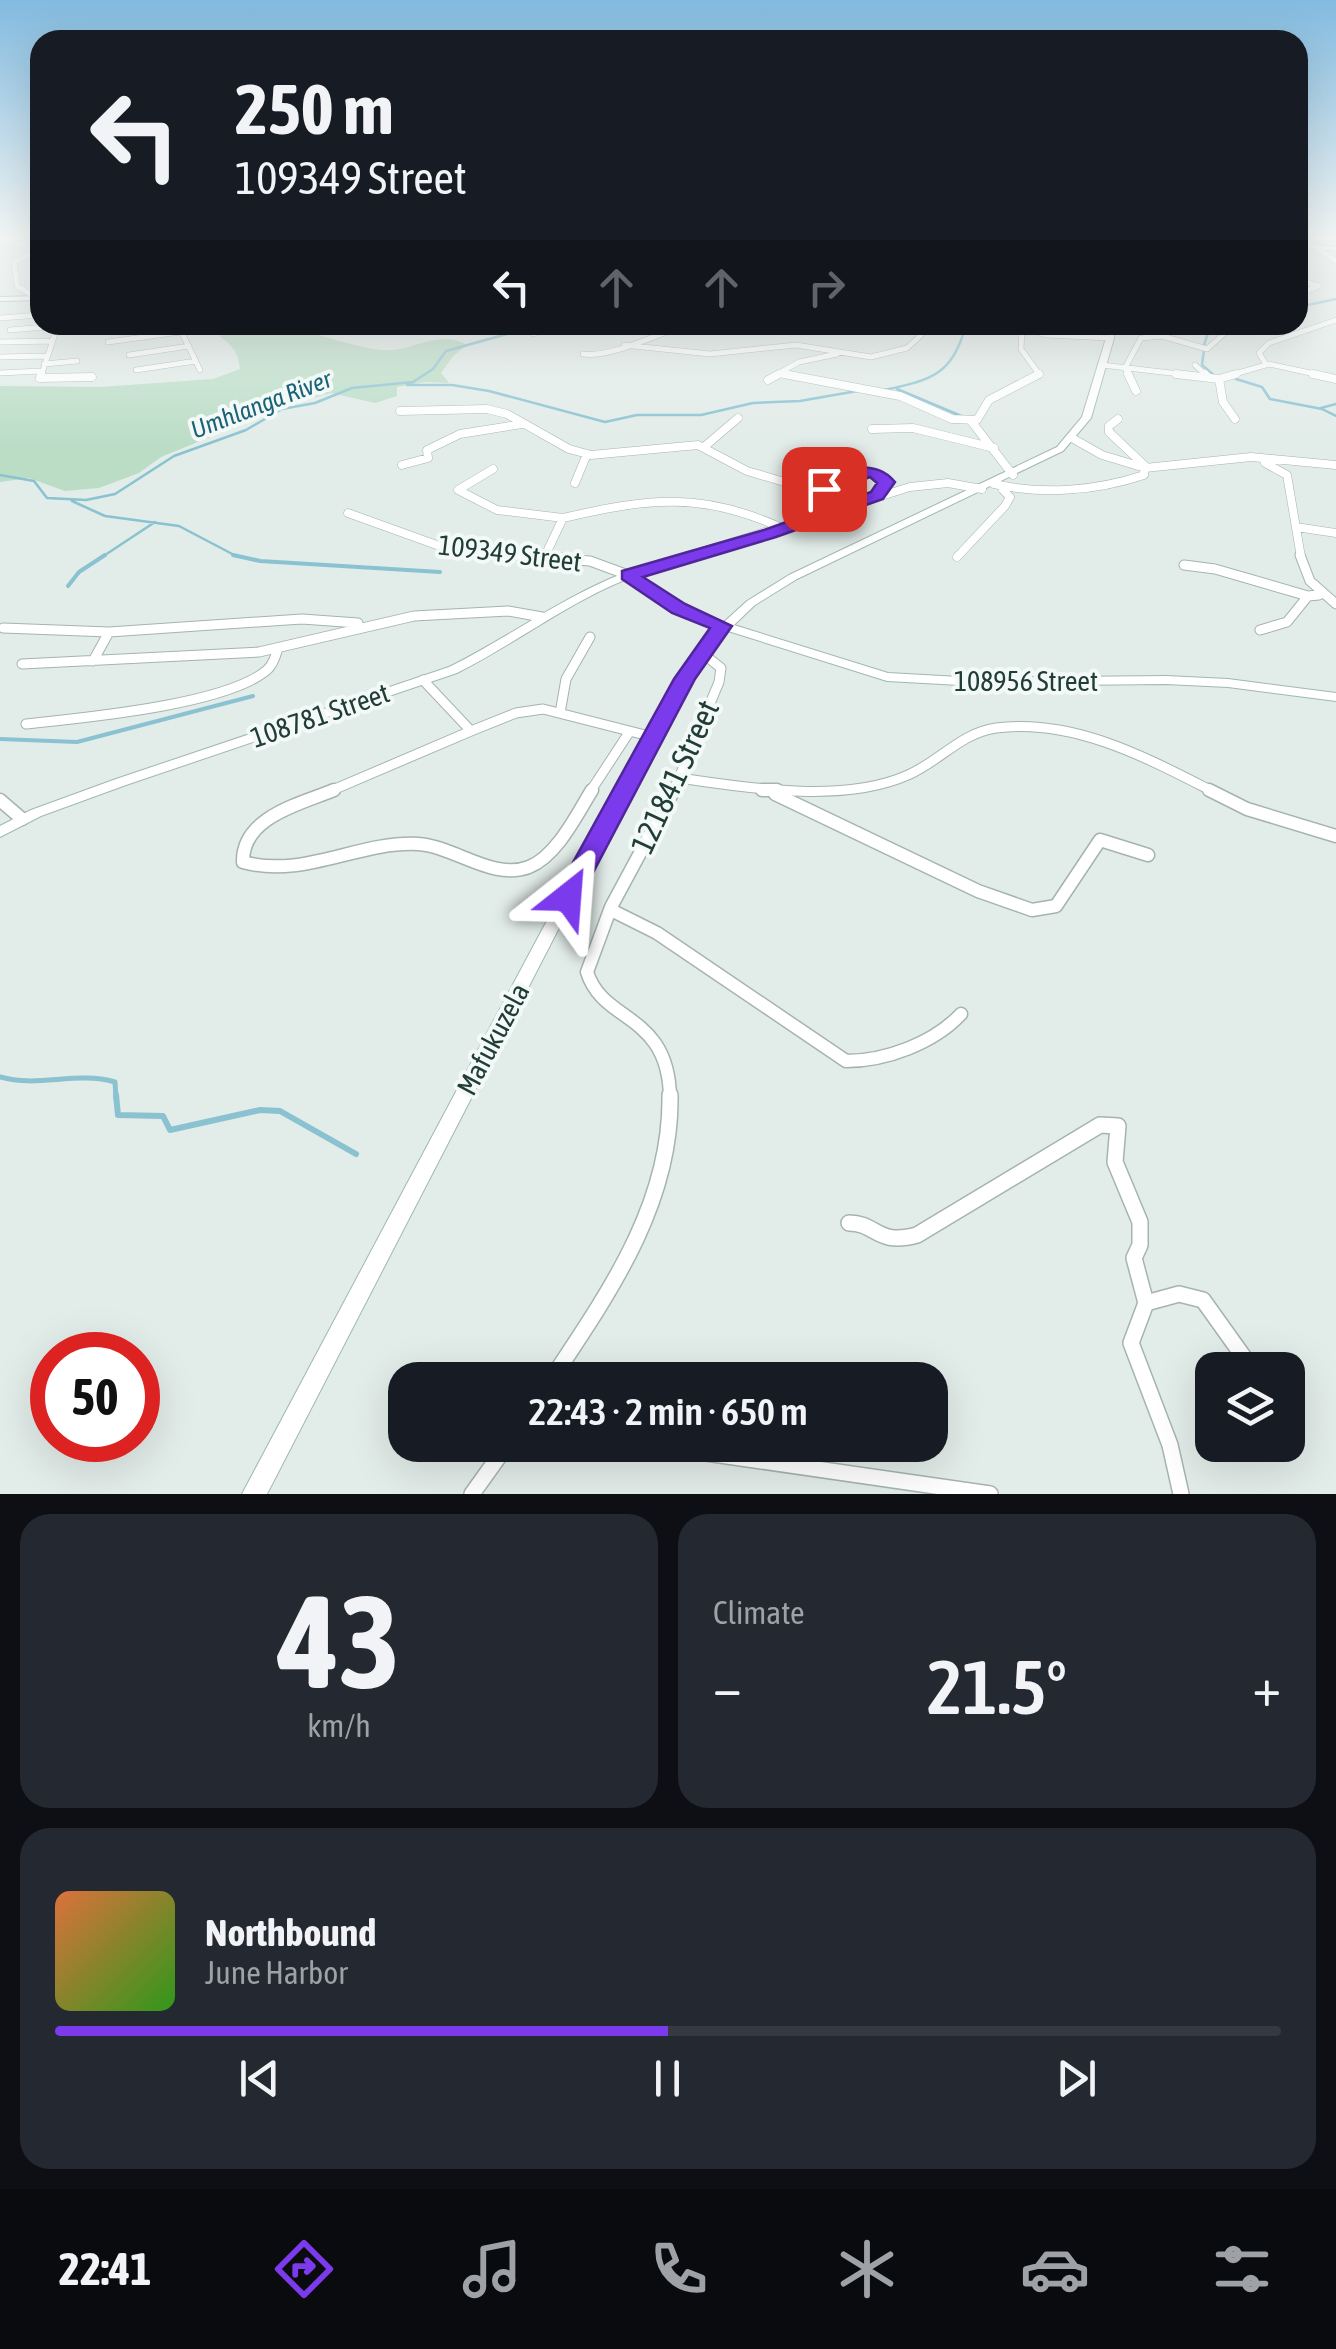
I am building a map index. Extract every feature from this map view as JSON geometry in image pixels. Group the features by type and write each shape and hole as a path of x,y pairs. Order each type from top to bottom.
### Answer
{"main road":[{"path":"1072,438 1086,418 1110,338"},
{"name":"Mafukuzela","path":"254,1494 701,652 722,626 793,577 1013,475 1072,438"},
{"name":"109349 Street","path":"628,575 678,608 722,626"},
{"name":"108781 Street","path":"0,832 22,819 483,656 585,590 628,575"},
{"name":"108956 Street","path":"722,626 840,665 906,680 1166,680 1336,697"}],"street":[{"path":"0,318 30,316"},
{"path":"1308,330 1336,320"},
{"path":"10,330 30,328"},
{"path":"54,335 40,378 92,376"},
{"path":"108,342 158,335"},
{"path":"182,335 200,370"},
{"path":"582,354 602,357 655,335"},
{"path":"624,345 719,354 796,344 863,357 895,354 921,335"},
{"path":"780,373 900,396 952,419 971,421 981,418 989,400 1039,374 1021,349 1020,335"},
{"path":"1067,335 1110,338"},
{"path":"1125,368 1143,335"},
{"path":"1141,338 1162,336 1207,348 1222,335"},
{"path":"1266,364 1259,354 1269,343 1292,335"},
{"path":"0,342 52,341"},
{"path":"129,355 188,346"},
{"path":"768,380 799,362 838,353"},
{"path":"0,357 44,364"},
{"path":"0,372 77,361"},
{"path":"136,370 196,361"},
{"path":"1102,365 1219,379 1266,364 1336,379"},
{"path":"1195,365 1209,378"},
{"path":"1125,368 1136,391"},
{"path":"1219,379 1223,402 1235,419"},
{"path":"400,411 479,408 507,414 587,454 681,444 704,447 747,471 805,488 832,488 854,473 874,473 886,482 877,496"},
{"path":"704,447 738,418"},
{"path":"1118,419 1108,426 1109,432 1147,471"},
{"path":"971,421 987,434 996,458 1013,475"},
{"path":"402,466 427,459 428,450 435,444 481,429 523,424"},
{"path":"872,429 913,428 994,448"},
{"path":"1072,438 1110,461 1147,471 1258,458 1334,466"},
{"path":"575,483 587,454"},
{"path":"1229,460 1259,461 1284,472 1304,572 1314,596"},
{"path":"493,470 458,490 497,510 563,518 679,497 730,504 784,529"},
{"path":"628,575 784,529 877,496 935,483 1017,490 1083,488 1137,478 1147,471"},
{"path":"957,557 1010,499 1008,493 988,486"},
{"name":"109349 Street","path":"348,513 444,548 545,556 604,565 628,575"},
{"path":"545,556 563,518"},
{"path":"1296,527 1336,533"},
{"path":"1184,565 1215,568 1336,604"},
{"path":"1260,630 1286,622 1314,596"},
{"path":"22,664 278,648 364,624 467,612 521,612 542,617"},
{"path":"2,628 109,632 302,619 364,624"},
{"path":"94,661 109,632"},
{"path":"560,713 566,679 590,636"},
{"path":"26,724 160,703 240,684 270,668 278,648"},
{"name":"121841 Street","path":"563,1362 614,1286 640,1238 660,1172 671,1087 662,1052 640,1022 592,986 587,976 611,910 680,778 722,673 719,664 701,652"},
{"path":"423,680 472,731"},
{"path":"628,734 550,852 527,868 499,869 424,843 270,868 244,862 242,848 246,840 272,816 526,710 560,713 628,734 653,737"},
{"path":"680,778 764,790 830,790 899,778 972,734 997,728 1032,727 1118,744 1247,809 1336,836"},
{"path":"764,790 978,891 1032,910 1056,906 1100,840 1148,856"},
{"path":"0,800 22,819"},
{"path":"611,910 657,933 846,1061 868,1061 897,1051 949,1028 961,1014"},
{"path":"849,1224 859,1223 880,1239 894,1242 917,1235 1100,1125 1118,1126 1116,1170 1144,1229 1143,1242 1134,1258 1146,1303 1130,1343 1170,1445 1182,1494"},
{"path":"1146,1303 1178,1294 1203,1300 1240,1352"},
{"path":"472,1494 495,1462"},
{"path":"785,1462 990,1494"}],"green space":[{"path":"321,335 382,350 446,339 467,345 441,373 449,383 397,387 397,396 375,403 331,393 291,404 161,457 139,473 99,488 65,491 29,478 0,482 0,386 100,387 213,379 240,369 234,350 219,336"}],"waterway":[{"name":"Umhlanga River","path":"0,475 34,481 47,498 86,500 115,494 174,456 246,430 282,409 315,403 352,388 413,382 433,369 446,351 503,335"},
{"path":"884,390 915,383 938,372 954,355 962,335"},
{"path":"1203,348 1207,335"},
{"path":"1204,350 1202,365 1215,376"},
{"path":"1236,379 1262,387 1270,399 1322,409 1336,416"},
{"path":"407,385 452,385 489,391 605,422 637,415 701,415 753,403 800,401 857,391"},
{"path":"897,389 966,418"},
{"path":"1321,408 1336,404"},
{"path":"72,501 105,516 154,523"},
{"path":"102,557 154,523"},
{"path":"154,523 179,526 235,555"},
{"path":"68,586 79,572 105,555"},
{"path":"235,555 260,561 440,572"},
{"path":"0,739 77,742 253,696"},
{"path":"0,1077 29,1081 100,1079 115,1082 116,1098"},
{"path":"116,1095 118,1115 163,1116 170,1130 260,1110 280,1111 356,1154"}],"route":[{"path":"568,897 684,679 722,626 678,608 628,575 770,534 877,496 886,479 860,472 840,485 824,489"}]}
